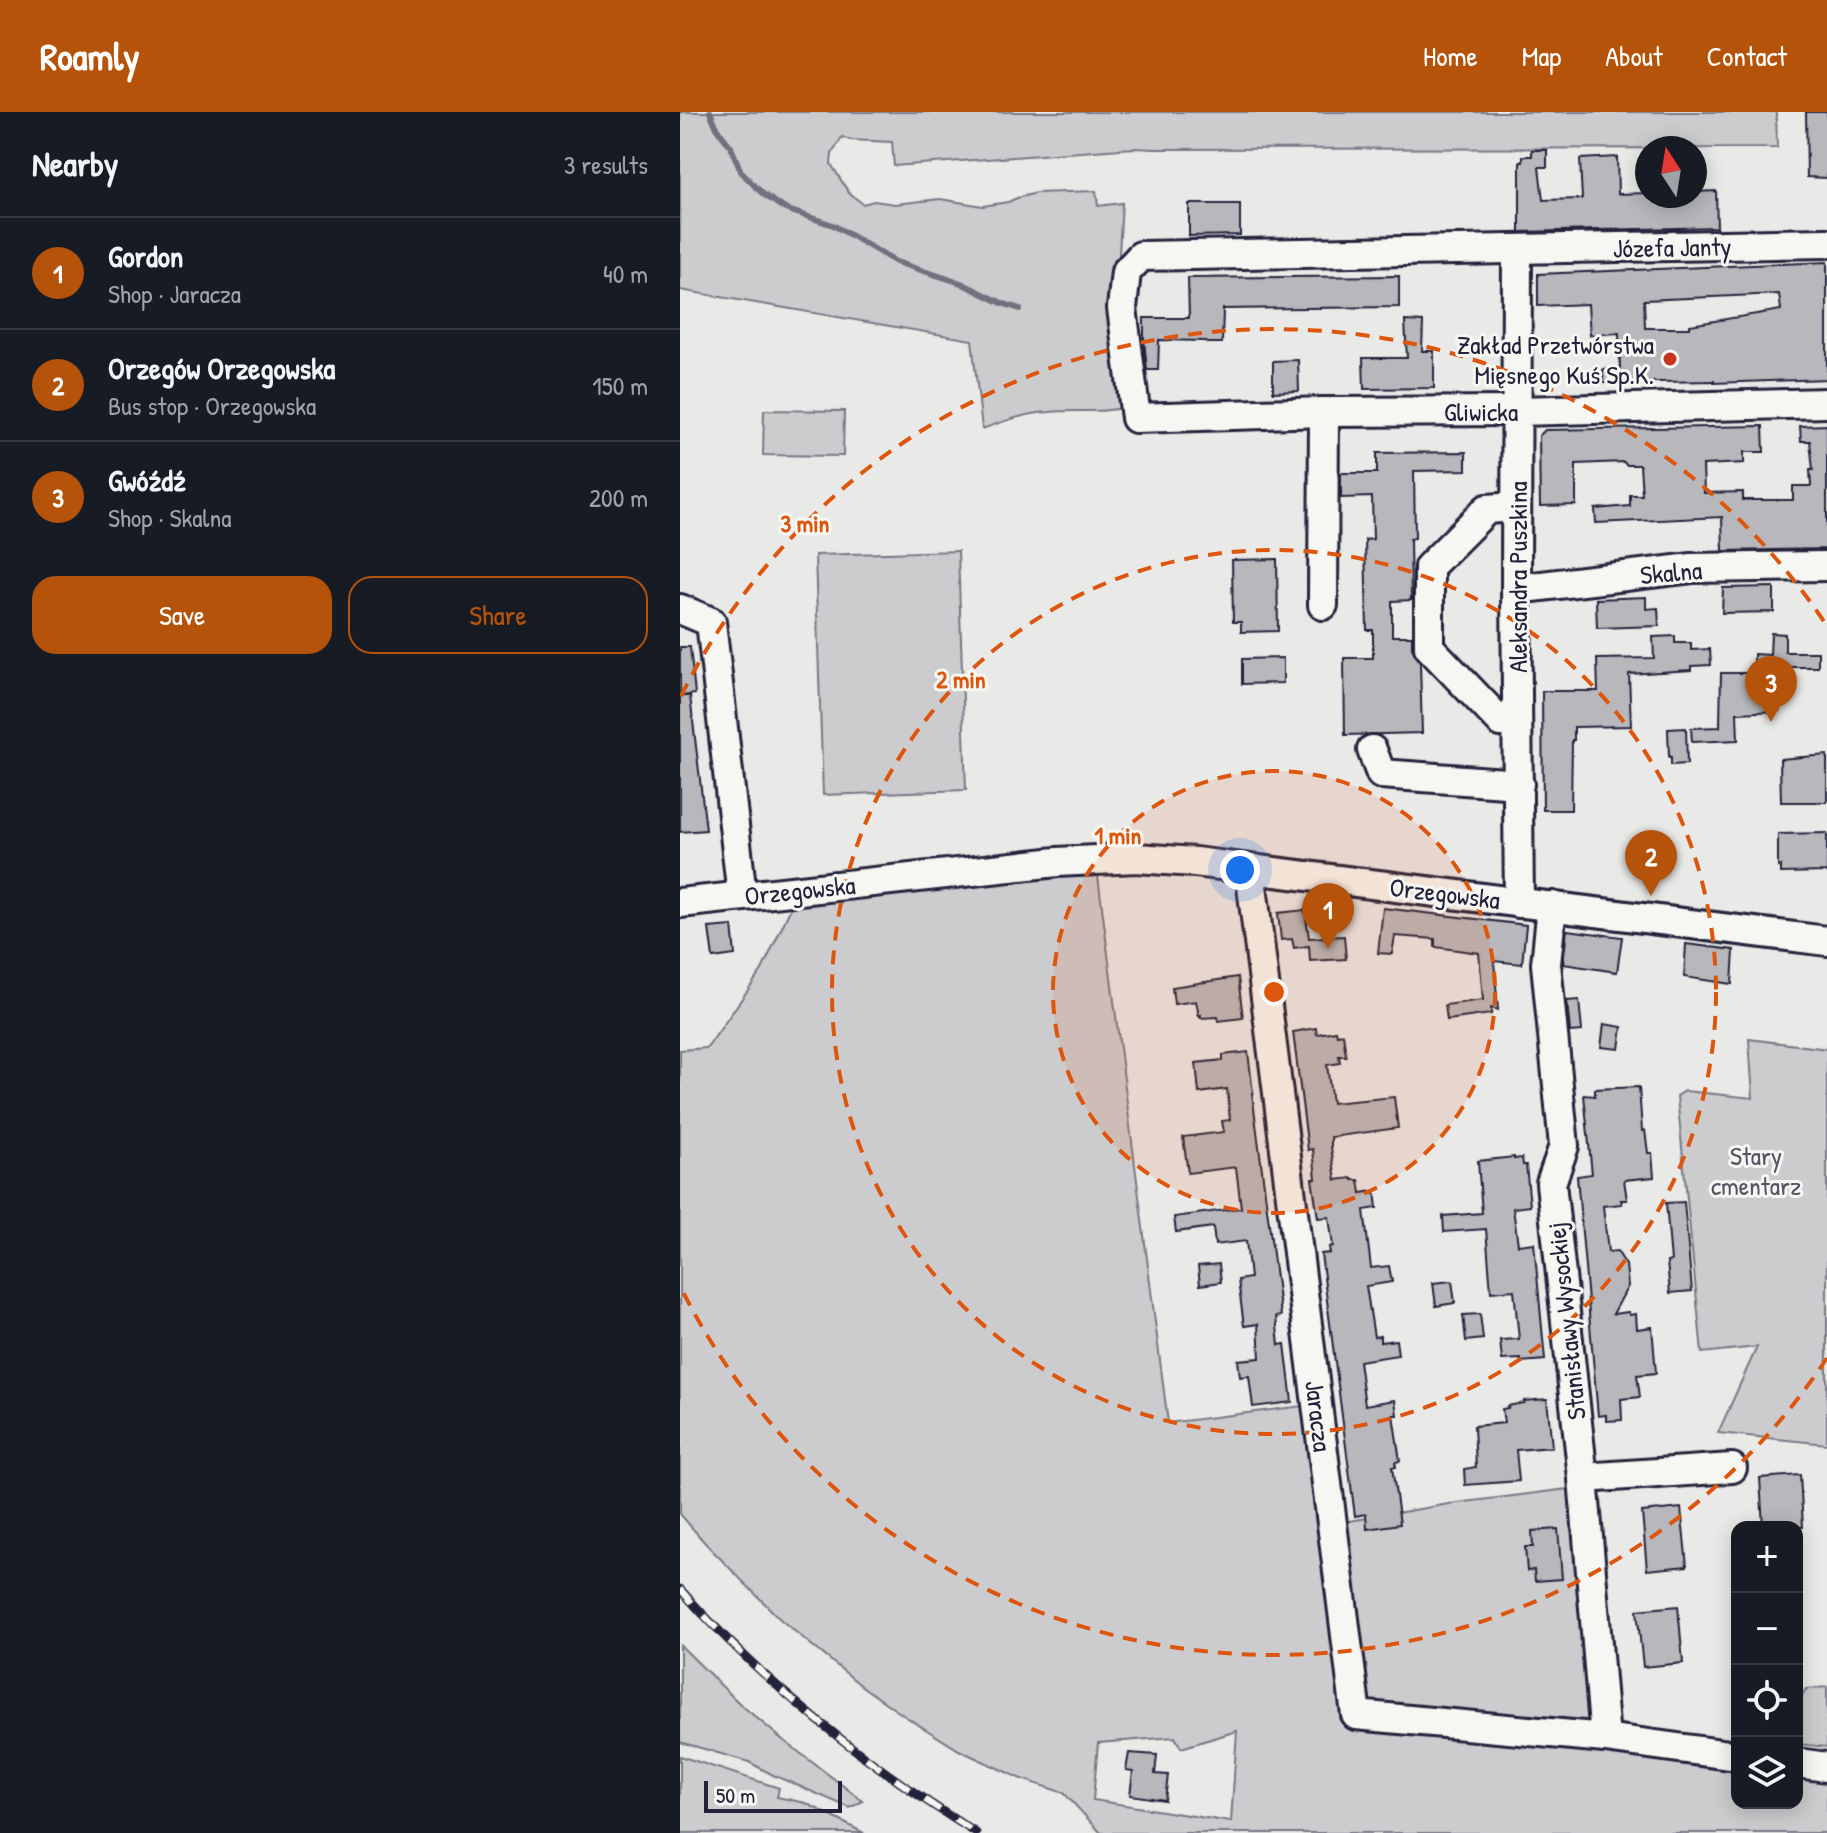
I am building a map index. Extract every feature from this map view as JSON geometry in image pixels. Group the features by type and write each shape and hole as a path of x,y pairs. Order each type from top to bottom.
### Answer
{"street":[{"name":"Józefa Janty","path":"1136,418 1122,308 1126,272 1141,256 1827,243"},
{"name":"Aleksandra Puszkina","path":"1517,250 1519,903"},
{"name":"Gliwicka","path":"1136,418 1827,403"},
{"path":"1323,605 1324,412"},
{"path":"1516,507 1487,509 1429,567 1429,647 1501,722 1517,722"},
{"name":"Skalna","path":"1516,589 1692,568 1827,566"},
{"path":"680,609 711,622 742,896"},
{"path":"1372,750 1381,774 1519,784"},
{"name":"Orzegowska","path":"680,903 1097,859 1136,858 1255,869 1827,941"},
{"name":"Jaracza","path":"1255,869 1252,886 1356,1715 1605,1738"},
{"name":"Stanisławy Wysockiej","path":"1552,906 1546,964 1564,1146 1551,1183 1583,1478 1605,1738"},
{"path":"1583,1478 1732,1468"},
{"path":"1605,1738 1731,1755"},
{"path":"1803,1764 1827,1767"}],"green space":[{"path":"680,112 1776,112 1777,148 1707,148 1707,136 1635,136 1635,148 1134,148 894,166 892,142 842,137 832,154 831,164 849,193 863,204 940,199 983,206 1036,193 1096,191 1098,206 1122,203 1117,287 1127,407 1033,414 982,429 972,340 680,290"},
{"path":"764,410 844,411 843,456 763,455"},
{"path":"958,551 966,790 823,795 815,555"},
{"path":"1098,876 1168,1423 1310,1405 1320,1526 1449,1504 1576,1488 1578,1602 1593,1751 1731,1768 1731,1809 1803,1809 1803,1777 1827,1780 1827,1833 1101,1833 1064,1793 1019,1778 959,1750 863,1687 781,1620 680,1514 680,1050 707,1048 762,970 794,901 1020,877","holes":["1237,1731 1231,1822 1093,1800 1098,1743 1175,1737 1181,1748"]},
{"name":"Stary cmentarz","path":"1749,1039 1827,1049 1827,1444 1718,1433 1757,1347 1702,1353 1677,1096 1685,1091 1753,1098"},
{"path":"680,1645 740,1704 863,1801 850,1808 749,1762 680,1742"},
{"path":"1827,1687 1827,1747 1803,1745 1803,1694 1806,1689"},
{"path":"680,1756 779,1788 777,1797 806,1803 864,1833 680,1833"}],"building":[{"path":"1806,112 1827,112 1827,178 1807,177"},
{"path":"1532,150 1547,150 1547,167 1539,167 1543,200 1582,199 1580,159 1617,157 1618,194 1635,193 1635,208 1707,208 1707,191 1716,191 1717,227 1520,232 1520,162 1523,162 1523,156 1532,156"},
{"path":"1189,204 1240,204 1240,235 1189,236"},
{"path":"1827,262 1827,379 1603,383 1603,369 1620,368 1619,333 1590,335 1588,304 1538,306 1538,274","holes":["1779,294 1781,310 1690,325 1690,328 1645,328 1644,300"]},
{"path":"1399,276 1399,307 1223,309 1222,343 1159,340 1158,370 1147,370 1144,318 1189,318 1188,278"},
{"path":"1405,321 1423,322 1422,351 1434,351 1434,388 1364,389 1363,358 1407,358"},
{"path":"1298,360 1299,391 1273,392 1273,361"},
{"path":"1827,425 1827,549 1723,551 1722,517 1596,523 1595,509 1630,506 1630,495 1642,495 1640,465 1626,465 1624,462 1576,464 1576,505 1540,506 1539,436 1545,430 1763,426 1764,452 1744,452 1744,463 1703,465 1704,493 1743,492 1743,500 1793,500 1793,486 1811,486 1810,470 1813,470 1810,441 1801,441 1800,426"},
{"path":"1466,452 1466,470 1414,471 1415,538 1410,539 1411,600 1392,601 1392,636 1412,636 1412,648 1420,663 1422,733 1345,735 1344,658 1373,658 1373,630 1367,630 1365,540 1373,539 1372,497 1341,498 1341,473 1377,473 1377,453"},
{"path":"1277,559 1278,631 1241,632 1241,622 1233,622 1232,560"},
{"path":"1774,587 1774,612 1722,613 1723,588"},
{"path":"1646,597 1646,609 1658,608 1659,626 1597,628 1596,599"},
{"path":"1771,633 1785,634 1785,652 1818,652 1818,667 1786,667 1786,672 1779,672 1779,711 1737,713 1738,740 1692,742 1691,728 1720,727 1721,673 1754,673 1754,654 1770,655"},
{"path":"1675,636 1675,643 1691,643 1691,650 1710,649 1711,665 1691,666 1691,670 1629,674 1631,726 1574,727 1571,810 1543,810 1542,691 1598,691 1597,659 1654,658 1653,637"},
{"path":"680,647 690,647 695,694 683,696 690,696 706,830 680,832"},
{"path":"1283,658 1283,683 1242,684 1242,659"},
{"path":"1686,728 1687,764 1671,765 1668,729"},
{"path":"1827,755 1827,802 1781,802 1780,759"},
{"path":"1827,833 1827,872 1781,873 1781,866 1778,867 1778,834"},
{"path":"1383,908 1526,925 1522,964 1494,961 1498,1010 1491,1008 1491,1014 1447,1020 1445,1005 1483,1000 1479,953 1435,947 1435,939 1395,936 1392,954 1378,953"},
{"path":"1305,910 1309,938 1344,936 1346,959 1310,961 1309,946 1294,948 1292,939 1281,940 1278,913"},
{"path":"732,926 735,955 713,958 709,928"},
{"path":"1567,930 1622,937 1617,972 1563,964"},
{"path":"1686,944 1734,950 1732,984 1684,977"},
{"path":"1238,977 1243,1018 1219,1021 1218,1017 1201,1018 1196,1001 1174,1004 1172,987"},
{"path":"1579,1000 1582,1031 1570,1032 1567,1001"},
{"path":"1604,1024 1622,1027 1619,1049 1601,1047"},
{"path":"1316,1028 1317,1034 1336,1031 1337,1035 1343,1034 1346,1056 1339,1056 1340,1063 1327,1065 1332,1103 1394,1097 1398,1128 1331,1137 1336,1180 1352,1178 1359,1180 1361,1193 1375,1191 1377,1208 1364,1210 1371,1268 1389,1266 1392,1282 1366,1286 1374,1337 1380,1336 1380,1342 1396,1340 1398,1355 1359,1361 1365,1405 1395,1400 1397,1415 1393,1415 1400,1461 1392,1467 1400,1524 1367,1529 1366,1514 1355,1516 1321,1254 1330,1253 1329,1247 1333,1246 1329,1217 1318,1218 1312,1179 1316,1179 1313,1149 1308,1150 1293,1032"},
{"path":"1248,1052 1281,1316 1276,1317 1279,1345 1285,1344 1292,1402 1253,1407 1249,1376 1240,1377 1238,1360 1260,1358 1258,1324 1244,1326 1238,1280 1250,1278 1246,1241 1215,1245 1213,1227 1176,1232 1174,1217 1241,1208 1236,1167 1188,1173 1183,1137 1224,1132 1222,1121 1230,1120 1227,1089 1199,1093 1196,1063 1223,1060 1223,1055"},
{"path":"1639,1087 1642,1131 1645,1130 1648,1153 1652,1153 1654,1177 1624,1180 1627,1200 1621,1200 1622,1204 1603,1206 1608,1252 1617,1251 1626,1265 1628,1286 1613,1314 1636,1314 1637,1329 1652,1327 1656,1373 1637,1375 1640,1397 1621,1399 1622,1420 1606,1421 1606,1415 1598,1416 1577,1176 1592,1174 1584,1095 1595,1096 1595,1089"},
{"path":"1522,1158 1523,1165 1526,1165 1530,1206 1513,1208 1518,1245 1534,1243 1545,1360 1502,1360 1500,1340 1519,1339 1514,1290 1491,1292 1486,1229 1444,1232 1443,1216 1482,1213 1478,1161"},
{"path":"1684,1202 1692,1291 1670,1293 1667,1262 1671,1261 1666,1203"},
{"path":"1219,1264 1221,1282 1200,1285 1198,1266"},
{"path":"1452,1281 1455,1303 1436,1306 1433,1283"},
{"path":"1480,1314 1483,1339 1466,1341 1463,1315"},
{"path":"1547,1399 1552,1447 1516,1450 1519,1481 1465,1485 1464,1469 1476,1467 1474,1426 1504,1423 1502,1409 1507,1406"},
{"path":"1800,1475 1803,1521 1763,1521 1760,1478"},
{"path":"1681,1508 1687,1566 1647,1570 1642,1512"},
{"path":"1558,1529 1562,1579 1535,1581 1534,1570 1527,1571 1525,1547 1533,1547 1532,1531"},
{"path":"1678,1606 1683,1663 1643,1667 1637,1610"},
{"path":"1129,1753 1157,1755 1155,1774 1168,1775 1165,1800 1130,1795 1133,1771 1126,1770"}],"waterway":[{"path":"710,112 718,130 731,147 741,172 763,194 785,209 833,225 896,262 961,283 1020,309"}],"railway":[{"path":"680,1589 747,1659 819,1722 895,1779 976,1833"}],"place":[{"name":"Zakład Przetwórstwa Mięsnego Kuś Sp.K.","path":"1670,359"},
{"name":"Gwóźdź","path":"1771,722"},
{"name":"Orzegów Orzegowska","path":"1651,896"},
{"name":"Gordon","path":"1328,949"}]}
